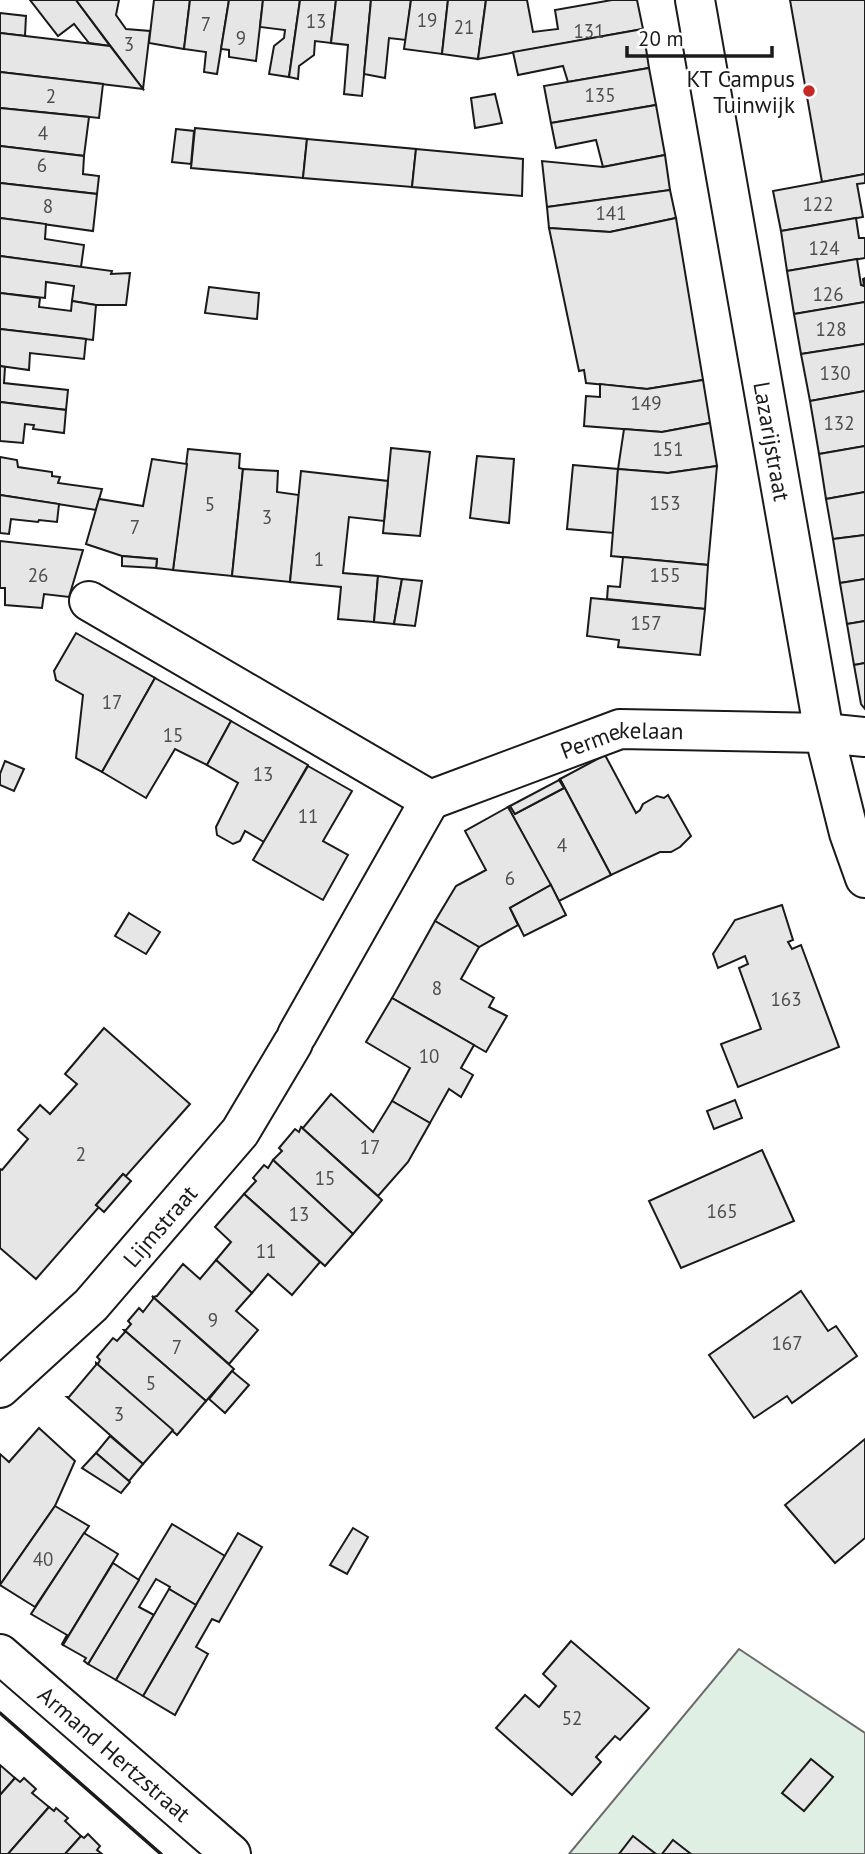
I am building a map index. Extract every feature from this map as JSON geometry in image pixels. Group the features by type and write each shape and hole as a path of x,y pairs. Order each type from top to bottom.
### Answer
{"street":[{"name":"Lazarijstraat","path":"695,0 824,733 849,833 865,878"},
{"path":"89,601 430,800"},
{"name":"Permekelaan","path":"430,800 620,729 824,733 865,737"},
{"name":"Lijmstraat","path":"0,1388 90,1305 240,1132 430,800"},
{"name":"Armand Hertzstraat","path":"0,1654 231,1854"}],"green space":[{"path":"739,1649 865,1733 865,1854 569,1854"}],"building":[{"path":"30,0 76,0 110,46 89,43 74,24 58,36"},
{"path":"76,0 119,0 116,15 126,29 150,31 143,89"},
{"path":"154,0 190,0 184,49 149,43"},
{"path":"190,0 229,0 217,74 204,72 206,52 184,49"},
{"path":"229,0 263,0 256,61 229,57 229,50 221,49"},
{"path":"263,0 300,0 289,77 269,74 274,46 284,38 285,30 260,27"},
{"path":"300,0 336,0 331,43 315,41 314,55 299,66 298,79 289,77"},
{"path":"336,0 371,0 362,96 344,94 348,45 331,43"},
{"path":"371,0 411,0 406,40 389,38 385,78 364,74"},
{"path":"411,0 448,0 442,54 404,49"},
{"path":"448,0 486,0 478,59 442,54"},
{"path":"486,0 527,0 533,32 558,29 555,10 612,0 637,0 643,29 478,59"},
{"path":"790,0 865,0 865,174 822,182"},
{"path":"0,13 26,16 25,36 0,33"},
{"path":"643,29 649,68 568,82 563,66 518,75 513,52"},
{"path":"0,33 110,46 143,89 0,72"},
{"path":"649,68 656,105 551,123 544,86"},
{"path":"0,72 103,84 99,118 0,108"},
{"path":"495,94 502,123 475,128 471,98"},
{"path":"656,105 665,155 603,167 596,140 556,148 551,123"},
{"path":"0,108 89,117 84,156 0,146"},
{"path":"195,128 307,139 303,178 191,168"},
{"path":"176,129 194,131 191,164 172,162"},
{"path":"307,139 416,149 412,187 303,178"},
{"path":"0,146 84,156 83,174 99,176 97,194 0,183"},
{"path":"416,149 523,159 522,196 412,187"},
{"path":"665,155 670,190 547,207 542,161 603,167"},
{"path":"865,174 865,183 857,184 863,217 781,231 773,191"},
{"path":"0,183 97,194 93,231 0,218"},
{"path":"670,190 676,218 610,232 549,228 547,207"},
{"path":"0,218 46,224 45,239 84,245 81,267 0,256"},
{"path":"676,218 703,380 647,389 586,383 584,370 579,371 549,228 610,232"},
{"path":"856,218 859,238 865,238 865,258 787,271 781,231"},
{"path":"0,256 112,271 111,274 130,273 126,305 96,305 72,301 74,286 46,282 45,298 0,293"},
{"path":"857,259 861,285 864,286 865,278 865,302 794,314 787,271"},
{"path":"209,287 259,293 257,319 205,313"},
{"path":"0,293 40,298 39,307 71,311 72,301 96,305 93,340 0,329"},
{"path":"865,302 865,344 801,354 794,314"},
{"path":"0,329 86,339 84,359 30,353 29,370 0,366"},
{"path":"865,344 865,391 810,401 801,354"},
{"path":"0,366 5,367 4,383 68,390 66,410 0,402"},
{"path":"703,380 710,423 662,432 584,426 586,396 600,397 600,384 647,389"},
{"path":"865,391 865,446 819,454 810,401"},
{"path":"0,402 66,410 64,433 33,429 34,425 25,424 23,443 0,441"},
{"path":"710,423 717,466 668,473 618,469 624,429 662,432"},
{"path":"865,446 865,492 826,499 819,454"},
{"path":"391,448 430,452 420,536 383,533"},
{"path":"188,449 240,454 239,468 243,469 232,576 173,570"},
{"path":"477,456 514,459 509,523 470,518"},
{"path":"0,457 17,460 18,467 52,472 52,476 60,477 58,483 102,489 96,510 0,495"},
{"path":"152,459 187,464 173,570 156,568 157,559 122,556 86,544 99,499 143,506"},
{"path":"573,465 618,469 614,533 567,529"},
{"path":"717,466 708,565 611,556 618,469 668,473"},
{"path":"243,469 278,471 277,492 299,495 290,582 232,576"},
{"path":"301,471 388,481 384,521 349,517 343,573 378,576 374,622 338,619 341,587 290,582"},
{"path":"865,492 865,535 833,539 826,499"},
{"path":"0,495 59,504 57,522 11,519 9,534 0,533"},
{"path":"865,535 865,579 840,583 833,539"},
{"path":"0,541 83,550 69,597 44,594 42,608 5,605 5,588 0,588"},
{"path":"122,556 157,559 156,568 122,566"},
{"path":"623,557 708,565 705,609 607,599 608,586 620,587"},
{"path":"378,576 402,579 394,624 374,622"},
{"path":"402,579 422,581 415,626 394,624"},
{"path":"865,579 865,621 847,624 840,583"},
{"path":"591,598 705,609 700,655 618,647 619,640 587,636"},
{"path":"865,621 865,663 854,665 847,624"},
{"path":"76,633 155,678 102,772 76,758 83,695 56,680 54,671"},
{"path":"865,663 865,709 861,704 854,665"},
{"path":"155,678 231,721 207,765 175,749 146,798 102,772"},
{"path":"231,721 308,765 264,842 245,831 240,841 233,844 217,835 216,827 238,783 207,765"},
{"path":"605,755 636,813 643,804 657,796 664,798 668,795 691,836 671,852 660,852 611,875 560,779"},
{"path":"5,761 24,769 14,791 0,785 0,774"},
{"path":"308,766 352,791 323,841 348,855 323,900 253,860"},
{"path":"560,779 611,875 559,901 508,807 510,806 515,814 564,788"},
{"path":"559,780 564,788 515,814 510,806"},
{"path":"508,807 551,885 510,908 518,925 479,947 435,921 456,886 486,870 465,831"},
{"path":"551,885 566,915 524,936 510,908"},
{"path":"782,905 793,940 788,942 792,949 801,945 839,1047 738,1087 721,1044 761,1029 739,968 748,964 745,956 718,968 713,954 735,920"},
{"path":"129,913 160,932 146,954 115,936"},
{"path":"435,921 479,947 461,979 494,998 489,1007 507,1016 486,1052 392,998"},
{"path":"392,998 474,1045 461,1068 473,1075 461,1097 449,1089 430,1123 392,1101 410,1068 366,1042"},
{"path":"104,1028 190,1104 126,1176 123,1174 96,1205 99,1207 36,1279 0,1248 0,1169 2,1170 28,1139 18,1130 40,1105 50,1114 77,1084 65,1074"},
{"path":"331,1094 373,1132 392,1101 430,1123 408,1162 378,1196 301,1127 303,1128"},
{"path":"735,1100 742,1118 714,1129 707,1111"},
{"path":"301,1127 382,1200 353,1234 273,1160 282,1151 279,1148 295,1129 299,1132"},
{"path":"762,1150 794,1221 681,1268 649,1201"},
{"path":"273,1160 353,1234 325,1266 244,1194 256,1181 253,1178 264,1165 268,1168"},
{"path":"123,1174 131,1181 104,1212 96,1205"},
{"path":"244,1194 320,1262 292,1295 268,1274 252,1293 216,1260 231,1242 215,1227"},
{"path":"216,1260 252,1293 236,1311 258,1330 229,1364 153,1297 157,1296 183,1264 200,1279"},
{"path":"801,1291 828,1331 836,1326 857,1356 792,1403 787,1396 754,1418 709,1355"},
{"path":"153,1297 234,1369 206,1401 124,1330 131,1324 128,1321 139,1308 143,1312"},
{"path":"124,1330 206,1401 177,1435 96,1363 100,1360 97,1357 113,1338 117,1341"},
{"path":"96,1363 173,1430 143,1464 67,1397"},
{"path":"232,1371 249,1385 225,1413 209,1399"},
{"path":"39,1428 75,1461 55,1506 0,1585 0,1454 9,1462"},
{"path":"110,1436 143,1464 129,1481 96,1453"},
{"path":"865,1439 865,1538 835,1563 785,1505"},
{"path":"96,1453 130,1482 121,1493 82,1468"},
{"path":"55,1506 89,1526 35,1607 0,1585"},
{"path":"172,1524 225,1556 196,1605 156,1579 139,1607 154,1615 116,1680 88,1664"},
{"path":"353,1528 368,1537 347,1574 330,1565"},
{"path":"84,1533 118,1554 63,1645 67,1635 31,1614"},
{"path":"238,1533 262,1547 219,1622 212,1619 196,1647 208,1654 175,1715 143,1696"},
{"path":"113,1563 139,1580 88,1664 84,1661 86,1658 63,1645"},
{"path":"169,1589 196,1605 143,1696 116,1680"},
{"path":"571,1641 649,1708 620,1740 615,1736 596,1757 601,1762 572,1795 496,1728 525,1695 539,1707 556,1686 543,1674"},
{"path":"811,1759 833,1777 804,1811 782,1793"},
{"path":"0,1765 15,1778 0,1795"},
{"path":"15,1778 20,1782 24,1778 36,1789 32,1793 49,1807 8,1854 0,1854 0,1795"},
{"path":"49,1807 54,1811 56,1808 68,1818 65,1821 81,1836 65,1854 8,1854"},
{"path":"88,1834 100,1846 97,1850 102,1854 65,1854 81,1836 84,1838"},
{"path":"633,1836 656,1854 619,1854"},
{"path":"673,1840 691,1854 662,1854"}],"wall":[{"path":"0,1713 161,1854"}],"place":[{"name":"KT Campus Tuinwijk","path":"809,91"}]}
